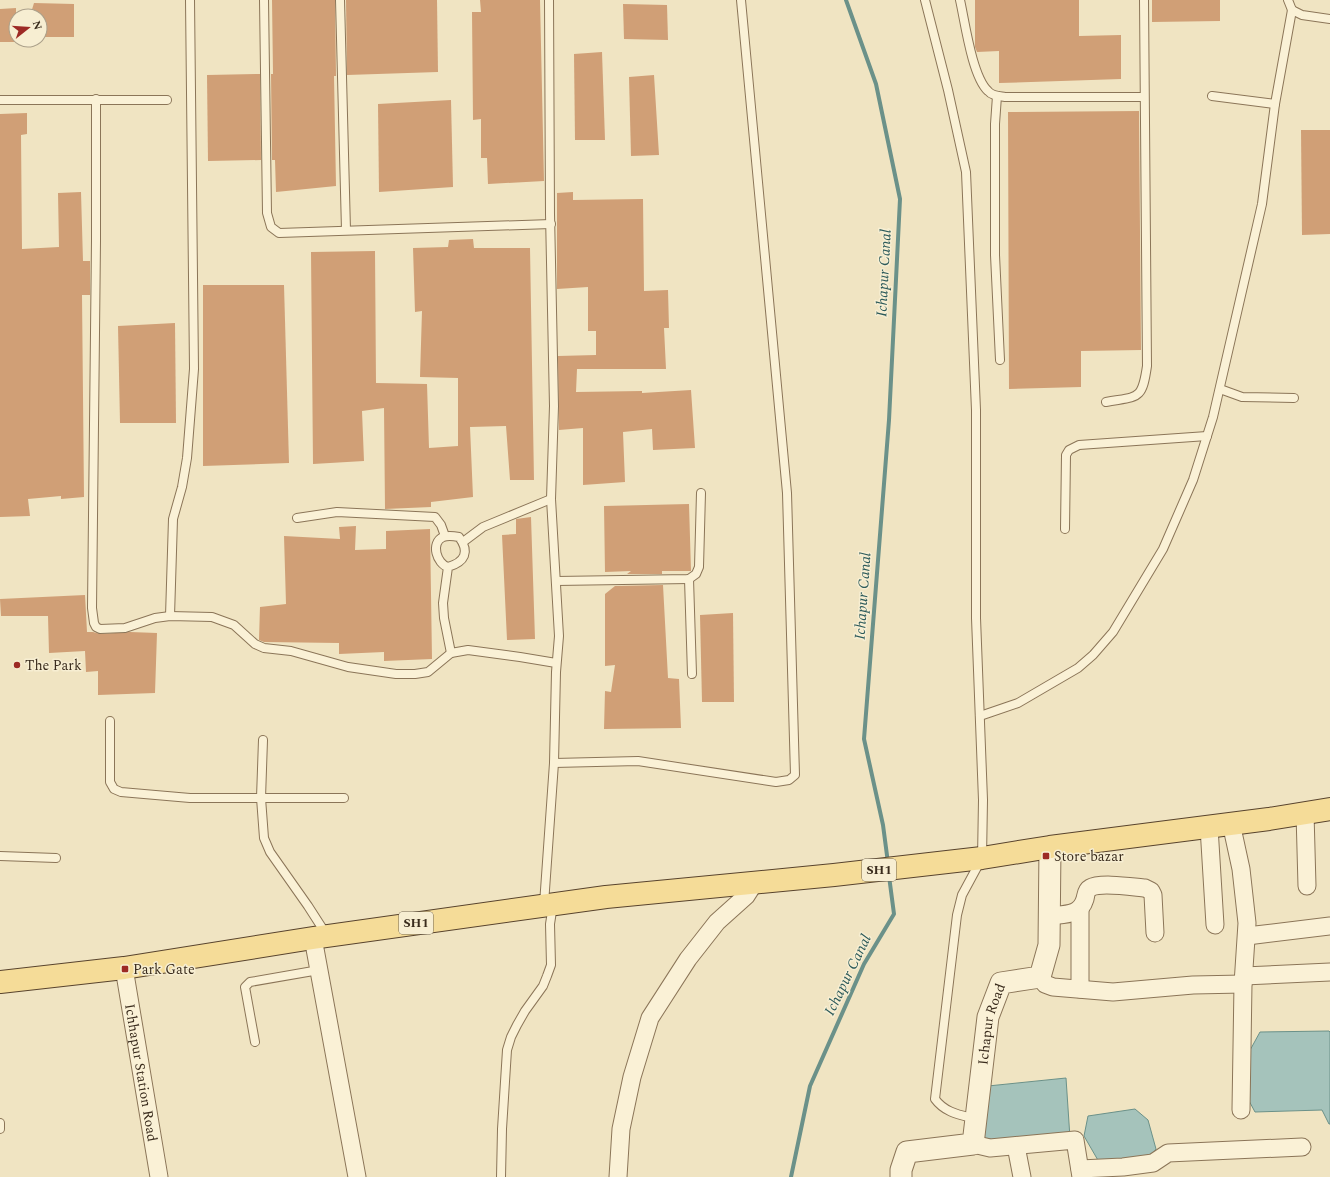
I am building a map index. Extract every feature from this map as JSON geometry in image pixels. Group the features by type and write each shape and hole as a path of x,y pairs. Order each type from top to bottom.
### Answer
{"main road":[{"name":"SH1","path":"0,982 124,968 320,937 606,896 834,875 982,858 1050,847 1209,827 1330,809"}],"street":[{"path":"1305,813 1307,886"},
{"path":"1231,823 1241,869 1247,923 1243,980 1241,1110"},
{"path":"1209,827 1215,925"},
{"path":"1050,847 1049,945 1040,977 1045,984 1053,987 1113,992 1330,972"},
{"path":"618,1177 621,1129 632,1078 650,1018 688,959 717,922 746,896 755,882"},
{"path":"1049,916 1074,912 1080,909 1083,906 1088,890 1091,887 1108,885 1145,888 1151,891 1153,895 1154,933"},
{"path":"1080,909 1080,989"},
{"path":"1247,936 1330,926"},
{"path":"320,937 319,970 357,1177"},
{"name":"Ichhapur Station Road","path":"124,968 159,1177"},
{"name":"Ichapur Road","path":"973,1144 988,1017 1001,983 1040,977"},
{"path":"901,1177 901,1170 907,1152 973,1144 990,1148 1075,1140 1080,1173 1153,1162 1168,1153 1302,1147"},
{"path":"1016,1146 1022,1177"}],"lane":[{"path":"170,616 173,519 182,488 187,458 194,369 190,0"},
{"path":"264,0 267,214 271,227 279,233 550,224"},
{"path":"340,0 346,230"},
{"path":"501,1177 502,1129 508,1050 511,1037 525,1010 542,986 551,964 548,905 554,763 556,663 559,636 551,499 554,406 550,224 549,0"},
{"path":"554,763 638,761 776,782 789,780 795,775 787,493 741,0"},
{"path":"924,0 948,90 966,172 976,410 976,618 983,800 982,858 962,895 957,915 935,1099 939,1105 950,1112 976,1119"},
{"path":"960,0 977,72 987,91 997,96 1144,97"},
{"path":"1106,402 1138,395 1143,389 1147,366 1144,0"},
{"path":"980,716 1018,702 1078,668 1094,655 1113,632 1163,549 1193,480 1220,389 1262,204 1274,104 1292,10 1288,0"},
{"path":"1292,10 1302,15 1330,19"},
{"path":"997,96 995,124 995,255 1000,360"},
{"path":"1212,96 1274,104"},
{"path":"0,100 167,100"},
{"path":"96,100 94,524 92,608 96,627 100,629 124,628 154,618 170,616 212,617 234,625 255,644 264,648 291,651 348,668 396,674 428,672 451,654 468,650 556,663"},
{"path":"1220,389 1242,397 1294,398"},
{"path":"1065,528 1066,456 1069,450 1079,445 1207,436"},
{"path":"556,581 689,579 696,574 699,568 701,493"},
{"path":"463,542 483,527 551,499"},
{"path":"298,518 337,512 436,516 445,536"},
{"path":"445,536 459,537 465,547 463,559 457,564 448,567 444,566 438,559 436,552 438,543 441,538 445,536"},
{"path":"448,567 443,603 444,618 451,654"},
{"path":"689,579 692,674"},
{"path":"110,721 110,782 114,789 121,792 190,798 344,798"},
{"path":"263,740 261,798 264,838 270,852 308,906 320,937"},
{"path":"0,856 56,858"},
{"path":"255,1042 245,987 250,982 319,970"},
{"path":"0,1123 0,1129"}],"water":[{"path":"1329,1031 1330,1124 1322,1110 1255,1112 1247,1097 1249,1052 1260,1032"},
{"path":"1066,1078 1070,1138 991,1143 982,1138 988,1086"},
{"path":"1135,1109 1148,1120 1156,1149 1151,1156 1099,1162 1084,1136 1088,1116"}],"building":[{"path":"272,0 335,0 336,76 334,76 336,186 276,192 275,160 272,160"},
{"path":"346,0 437,0 438,72 347,75"},
{"path":"480,0 540,0 544,181 488,184 487,158 481,158 481,119 473,120 472,12 481,12"},
{"path":"975,0 1079,0 1079,36 1121,35 1121,79 999,83 999,51 977,52 975,47"},
{"path":"1152,0 1220,0 1220,21 1152,22"},
{"path":"34,3 74,4 74,37 48,37 48,8 32,8"},
{"path":"623,4 667,5 668,40 624,39"},
{"path":"8,8 8,42 0,42 0,9"},
{"path":"602,52 605,140 575,140 574,54"},
{"path":"260,74 261,160 208,161 207,75"},
{"path":"654,75 659,155 631,156 629,77"},
{"path":"451,100 453,187 379,192 378,104"},
{"path":"1139,111 1141,350 1081,351 1081,387 1009,389 1008,112"},
{"path":"27,113 27,134 21,135 22,249 59,247 58,193 81,192 83,261 90,261 90,295 82,295 84,497 61,499 61,496 28,499 30,516 0,517 0,114"},
{"path":"1301,130 1330,130 1330,234 1302,235"},
{"path":"573,192 573,200 643,199 644,291 668,290 669,328 664,328 666,369 577,369 576,392 642,391 642,393 691,390 695,448 653,450 652,429 623,432 625,482 583,485 583,428 559,430 558,356 596,355 596,331 588,331 588,287 557,289 557,193"},
{"path":"473,239 474,248 530,248 534,480 510,480 506,426 470,427 473,497 431,502 431,507 385,509 384,408 362,411 364,461 313,464 311,252 375,251 376,383 427,384 429,448 458,446 458,378 420,377 422,311 415,312 413,248 448,247 449,240"},
{"path":"203,285 284,285 289,463 203,466"},
{"path":"175,323 176,423 120,423 118,326"},
{"path":"689,504 691,571 662,571 662,574 627,574 631,571 605,572 604,506"},
{"path":"531,517 535,639 507,640 502,535 516,534 516,519"},
{"path":"356,526 355,550 386,549 386,531 430,529 432,659 384,661 384,652 339,654 339,643 264,642 259,640 260,607 286,604 284,536 340,539 339,527"},
{"path":"663,585 668,678 679,679 681,728 604,729 605,691 611,692 615,665 605,666 605,594 615,586"},
{"path":"85,595 87,632 100,634 130,632 157,633 155,693 98,695 98,671 86,672 85,651 49,653 48,616 1,616 0,599"},
{"path":"733,613 734,702 702,702 700,615"}],"waterway":[{"name":"Ichapur Canal","path":"846,0 876,84 900,199 889,420 864,739 883,825 888,863"},
{"name":"Ichapur Canal","path":"791,1177 810,1086 864,964 894,914 889,876"}],"place":[{"name":"The Park","path":"17,665"},
{"name":"Store bazar","path":"1046,856"},
{"name":"Park Gate","path":"125,969"}]}
